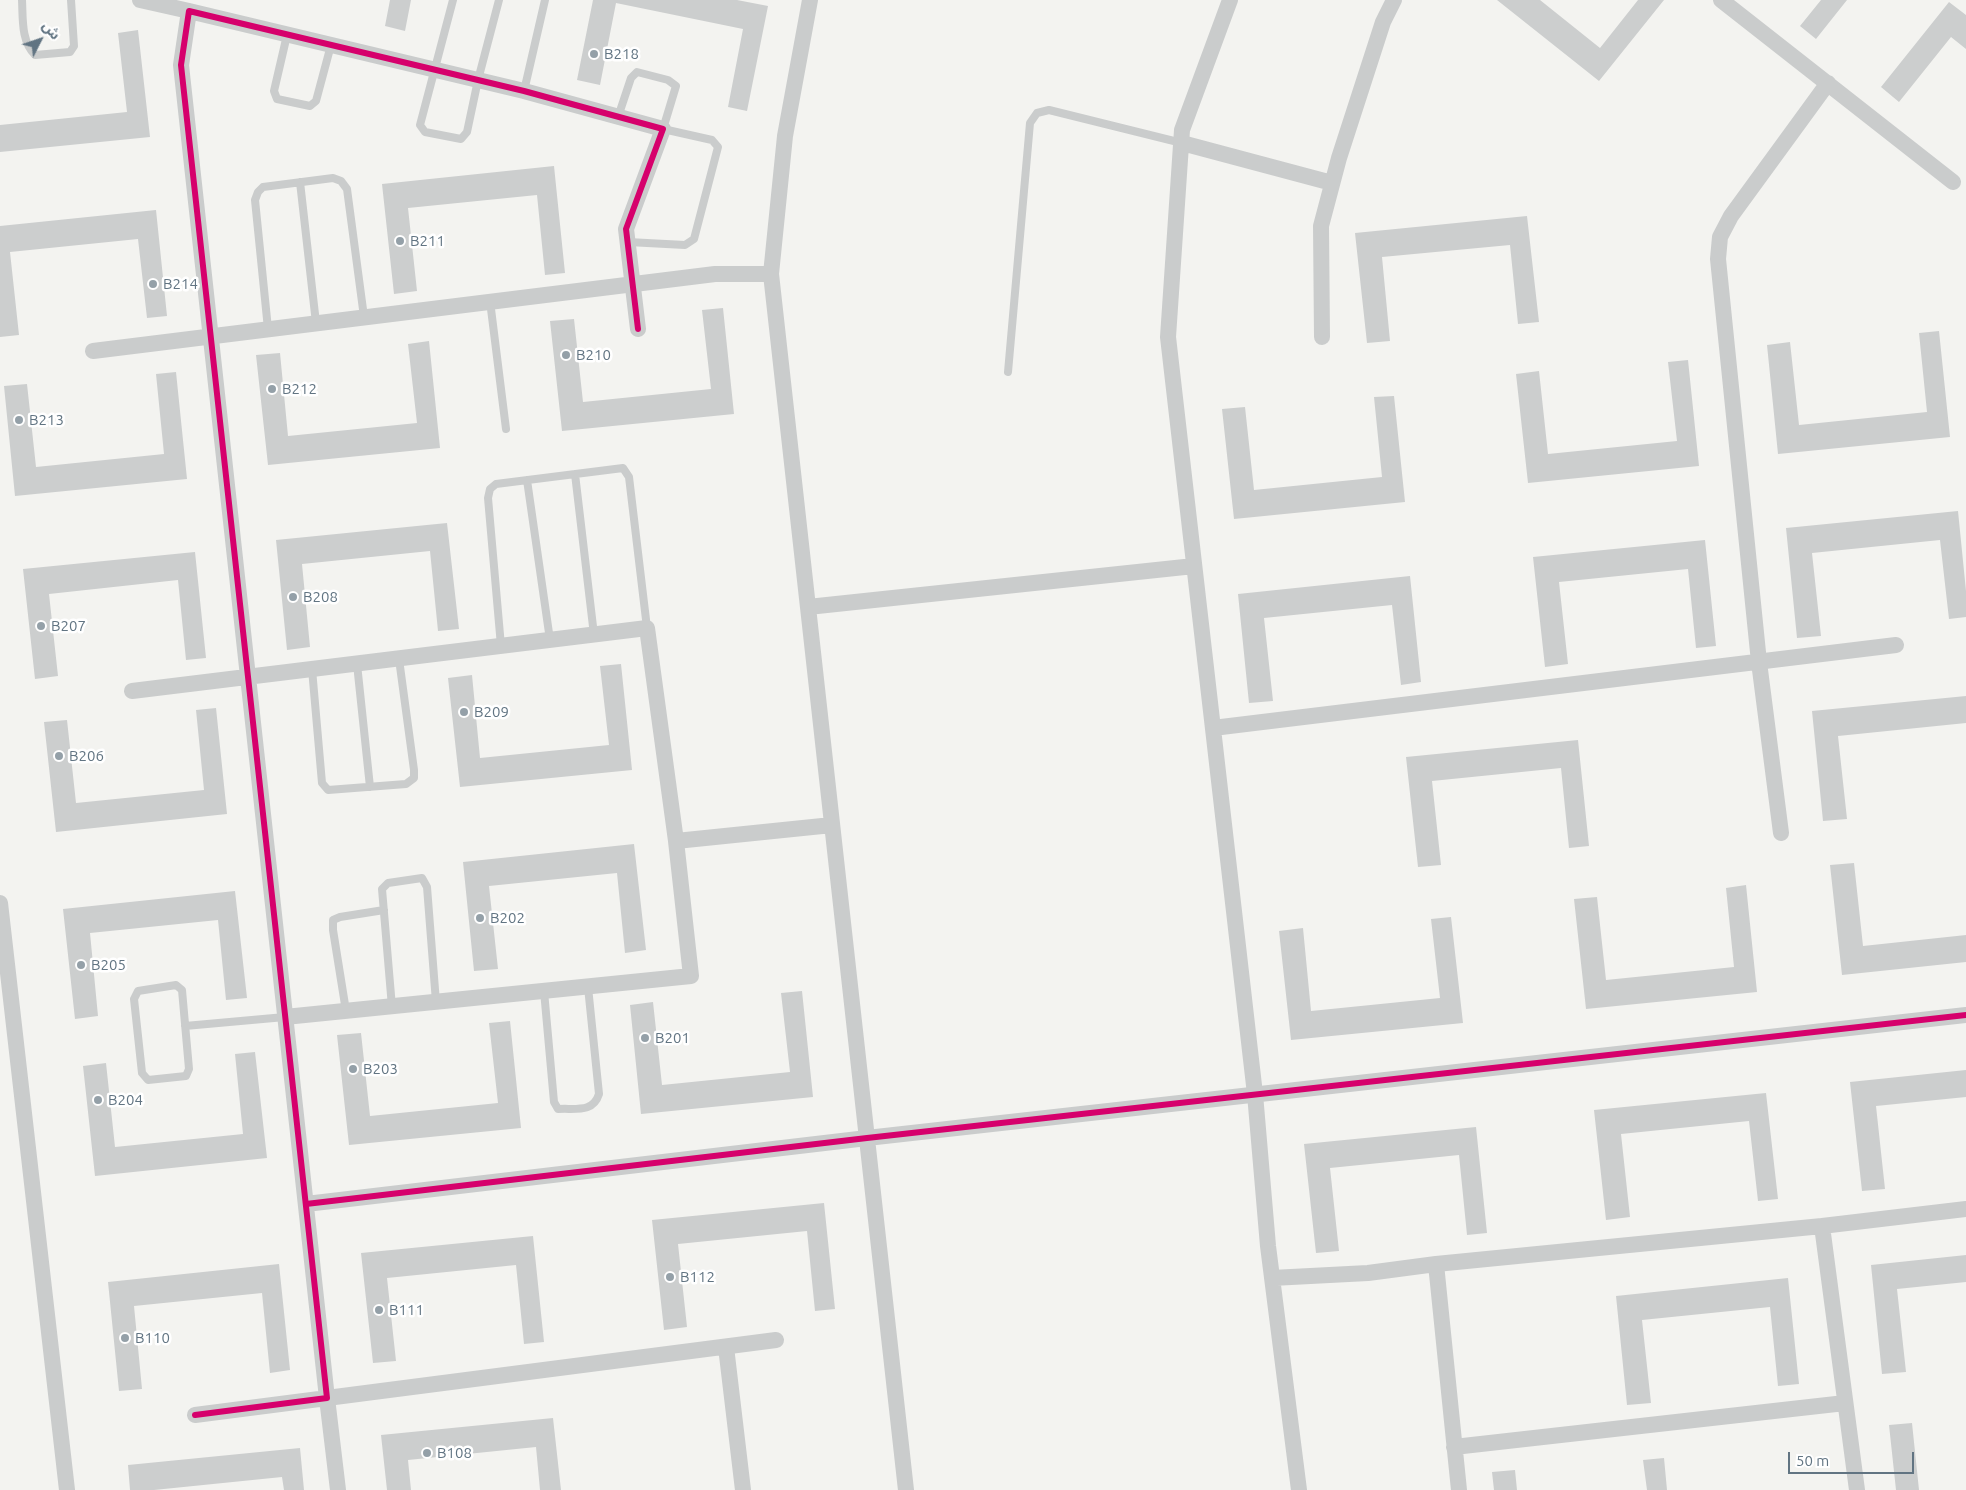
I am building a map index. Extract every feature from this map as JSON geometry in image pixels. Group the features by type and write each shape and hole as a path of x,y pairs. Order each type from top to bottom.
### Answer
{"street":[{"path":"140,0 524,91 663,129 626,229 638,329"},
{"path":"810,0 785,136 771,274 906,1490"},
{"path":"1230,0 1182,130 1168,337 1254,1094 1272,1278 1299,1490"},
{"path":"1322,337 1321,226 1332,183 1383,22 1394,0"},
{"path":"1721,0 1954,182"},
{"path":"189,11 181,65 338,1490"},
{"path":"1781,833 1759,662 1718,259 1720,237 1730,216 1828,84"},
{"path":"1182,143 1332,183"},
{"path":"93,351 715,274 771,274"},
{"path":"808,607 1194,566"},
{"path":"132,691 647,628 676,841 691,976 285,1017"},
{"path":"1213,728 1896,645"},
{"path":"676,841 832,825"},
{"path":"0,903 67,1490"},
{"path":"306,1204 867,1138 1966,1015"},
{"path":"1272,1278 1368,1273 1436,1264 1822,1226 1966,1209"},
{"path":"1822,1226 1857,1490"},
{"path":"1436,1264 1459,1490"},
{"path":"195,1415 776,1340"},
{"path":"726,1347 743,1490"},
{"path":"1454,1447 1845,1402"}],"lane":[{"path":"22,0 25,39 29,49 35,55 70,52 74,46 72,0"},
{"path":"453,0 420,125 426,132 461,139 467,132 478,80 499,0"},
{"path":"524,91 545,0"},
{"path":"287,35 274,91 277,99 310,106 316,102 331,45"},
{"path":"618,117 631,78 637,72 668,80 676,86 663,129 712,140 718,147 694,239 685,245 628,242"},
{"path":"1008,372 1030,123 1037,113 1049,110 1182,143"},
{"path":"268,329 255,200 258,192 263,187 300,182 333,178 342,181 347,189 364,317"},
{"path":"300,182 316,323"},
{"path":"490,302 506,429"},
{"path":"501,646 488,498 490,489 496,484 574,474 623,468 629,476 647,628"},
{"path":"574,474 594,635"},
{"path":"527,480 550,640"},
{"path":"312,669 322,783 328,790 406,784 414,778 414,770 399,658"},
{"path":"357,664 370,787"},
{"path":"392,1007 382,889 388,883 422,878 427,887 436,1002"},
{"path":"346,1011 333,920 340,917 384,910"},
{"path":"176,985 182,990 185,1026 189,1069 186,1076 148,1080 142,1073 134,1000 138,991 176,985"},
{"path":"544,991 554,1102 558,1109 591,1107 596,1102 598,1094 588,987"},
{"path":"185,1026 285,1017"}],"building":[{"path":"390,0 411,0 405,31 385,26"},
{"name":"B218","path":"593,0 737,0 768,6 747,111 728,107 743,29 616,3 600,85 577,80"},
{"path":"1497,0 1540,0 1600,48 1638,0 1664,0 1599,81"},
{"path":"1821,0 1847,0 1816,39 1800,26"},
{"path":"1949,2 1966,15 1966,49 1951,37 1899,102 1881,87"},
{"path":"138,30 150,137 0,152 0,125 127,112 118,33"},
{"name":"B211","path":"554,166 565,273 545,275 537,195 408,208 417,291 394,294 382,184"},
{"name":"B214","path":"156,210 167,316 147,318 138,239 10,252 19,335 0,337 0,226"},
{"path":"1527,216 1539,322 1518,324 1510,245 1382,257 1390,341 1367,343 1355,233"},
{"name":"B210","path":"723,308 734,414 562,431 550,321 574,319 583,402 711,389 702,310"},
{"path":"1939,331 1950,437 1778,454 1767,345 1790,342 1799,425 1927,412 1919,333"},
{"name":"B212","path":"429,341 440,448 268,465 256,355 280,353 288,436 417,423 408,344"},
{"path":"1688,360 1699,466 1528,483 1516,374 1539,371 1548,454 1677,441 1668,362"},
{"name":"B213","path":"176,372 187,479 15,496 4,386 27,384 36,467 164,454 156,374"},
{"path":"1394,396 1405,502 1234,519 1222,409 1245,407 1254,490 1382,477 1374,397"},
{"path":"1958,511 1966,591 1966,617 1949,619 1940,540 1812,553 1821,636 1797,638 1786,528"},
{"name":"B208","path":"447,523 459,629 438,631 430,551 302,564 310,647 287,650 276,540"},
{"path":"1705,540 1716,646 1696,648 1688,569 1559,582 1568,664 1545,667 1533,557"},
{"name":"B207","path":"195,552 206,658 186,660 178,580 49,594 58,676 35,679 23,569"},
{"path":"1410,576 1421,682 1401,685 1392,605 1264,618 1273,701 1249,703 1238,594"},
{"name":"B209","path":"621,664 632,770 460,787 448,678 472,675 480,758 609,745 600,666"},
{"path":"1966,696 1966,723 1838,736 1847,819 1823,821 1812,711"},
{"name":"B206","path":"216,708 227,814 56,832 44,722 67,720 76,803 204,790 196,710"},
{"path":"1578,740 1589,846 1569,848 1561,768 1432,781 1441,865 1418,867 1406,757"},
{"name":"B202","path":"634,844 646,950 625,953 617,873 489,886 498,969 474,971 463,862"},
{"path":"1854,863 1863,946 1966,935 1966,962 1842,975 1830,865"},
{"path":"1746,885 1757,992 1586,1009 1574,899 1597,897 1606,980 1734,967 1726,888"},
{"name":"B205","path":"235,891 247,998 226,1000 218,920 90,933 98,1016 75,1019 63,909"},
{"path":"1451,917 1463,1023 1291,1040 1279,931 1303,928 1311,1011 1440,998 1431,919"},
{"name":"B201","path":"802,991 813,1097 641,1114 630,1005 653,1002 662,1085 790,1072 781,993"},
{"name":"B203","path":"510,1021 521,1128 349,1145 337,1035 361,1033 370,1116 498,1103 489,1023"},
{"name":"B204","path":"255,1052 267,1158 95,1176 83,1066 106,1063 115,1147 243,1134 235,1054"},
{"path":"1966,1070 1966,1097 1876,1106 1885,1189 1862,1191 1850,1082"},
{"path":"1766,1093 1778,1199 1758,1201 1749,1121 1621,1134 1630,1217 1606,1220 1594,1110"},
{"path":"1476,1127 1487,1233 1467,1235 1459,1155 1330,1168 1339,1251 1316,1253 1304,1144"},
{"name":"B112","path":"824,1203 835,1309 815,1311 807,1231 678,1244 687,1327 664,1330 652,1220"},
{"name":"B111","path":"533,1236 544,1342 524,1344 516,1265 387,1278 396,1361 373,1363 361,1253"},
{"path":"1966,1255 1966,1282 1897,1289 1906,1372 1882,1374 1871,1265"},
{"name":"B110","path":"279,1264 290,1370 270,1373 262,1293 134,1306 142,1389 119,1391 108,1282"},
{"path":"1788,1278 1799,1384 1778,1386 1770,1307 1642,1320 1651,1403 1627,1405 1616,1296"},
{"name":"B108","path":"553,1418 561,1490 540,1490 536,1447 408,1460 411,1490 387,1490 381,1435"},
{"path":"1912,1423 1919,1490 1896,1490 1889,1425"},
{"path":"300,1448 304,1490 284,1490 282,1477 154,1490 130,1490 128,1465"},
{"path":"1664,1458 1667,1490 1647,1490 1643,1460"},
{"path":"1515,1470 1517,1490 1494,1490 1492,1472"}],"cycle path":[{"path":"195,1415 327,1398 181,65 189,11 524,91 663,129 626,229 638,329"},
{"path":"306,1204 867,1138 1966,1015"}],"place":[{"name":"B218","path":"594,54"},
{"name":"B211","path":"400,241"},
{"name":"B214","path":"153,284"},
{"name":"B210","path":"566,355"},
{"name":"B212","path":"272,389"},
{"name":"B213","path":"19,420"},
{"name":"B208","path":"293,597"},
{"name":"B207","path":"41,626"},
{"name":"B209","path":"464,712"},
{"name":"B206","path":"59,756"},
{"name":"B202","path":"480,918"},
{"name":"B205","path":"81,965"},
{"name":"B201","path":"645,1038"},
{"name":"B203","path":"353,1069"},
{"name":"B204","path":"98,1100"},
{"name":"B112","path":"670,1277"},
{"name":"B111","path":"379,1310"},
{"name":"B110","path":"125,1338"},
{"name":"B108","path":"427,1453"}]}
